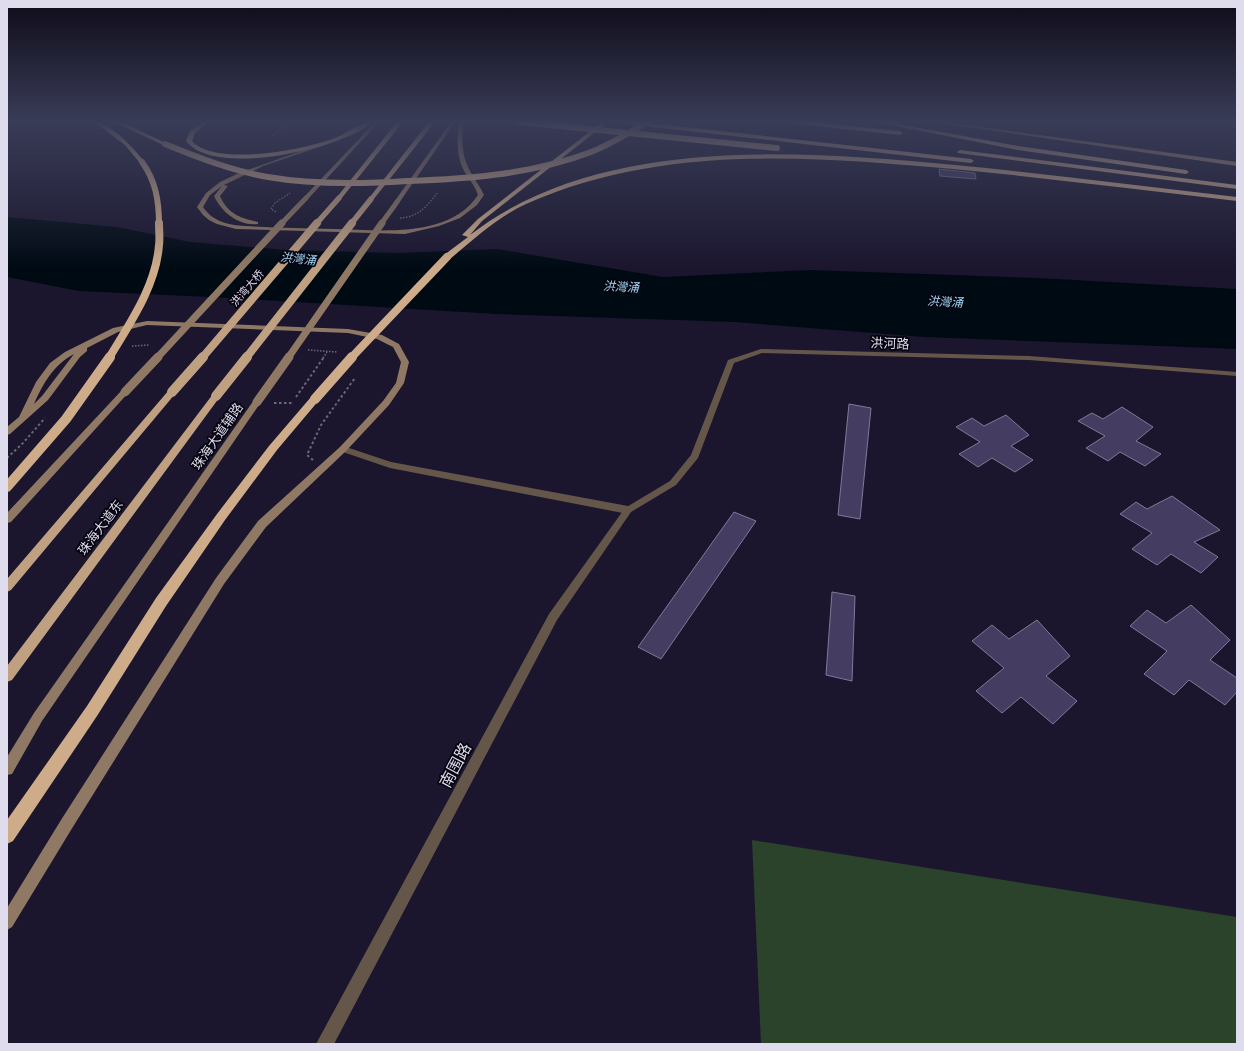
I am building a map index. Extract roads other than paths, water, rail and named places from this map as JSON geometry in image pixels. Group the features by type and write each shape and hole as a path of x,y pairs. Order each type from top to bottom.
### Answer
{"highway":[{"path":"7,487 66,419 106,363 136,313 152,276 159,246 159,203 149,171"},
{"path":"242,171 270,177 315,182 372,183 440,181 513,171"},
{"name":"洪湾大桥","path":"7,587 360,171"},
{"name":"珠海大道东","path":"7,676 216,396 393,171"},
{"path":"7,835 92,711 161,602 211,530 273,448 376,329 447,257 480,220 542,171"},
{"path":"447,257 493,221 522,204 555,189 592,177 617,171"},
{"path":"986,171 1081,180 1237,200"},
{"path":"1072,171 1237,196"},
{"path":"1093,171 1237,187"},
{"path":"1177,171 1191,173"}],"main road":[{"path":"247,171 233,177 203,200 200,207 208,218 224,224 262,229 384,232 424,229 442,224 470,209 479,201 481,196 478,187 467,171"},
{"path":"7,519 331,171"},
{"name":"珠海大道辅路","path":"7,769 38,717 419,171"},
{"path":"233,177 217,196 221,207 229,214 242,220 259,224 287,226 384,228 426,224 446,217 467,205 477,194 478,187"},
{"path":"7,922 220,581 262,524 343,449 386,403 400,383 405,362 396,346 379,337 348,331 147,323 116,330 93,340 54,364 40,382 22,419"},
{"path":"7,432 45,398 77,355 93,340"}],"street":[{"name":"洪河路","path":"628,510 673,483 695,456 731,362 761,351 1029,358 1237,374"},
{"path":"343,449 390,464 628,510"},
{"name":"南围路","path":"325,1044 553,617 628,510"}],"water":[{"name":"洪灣涌","path":"7,217 117,227 190,242 288,250 398,253 497,249 663,277 811,270 1039,278 1237,289 1237,349 924,337 735,322 496,314 210,297 79,291 7,277"}]}
